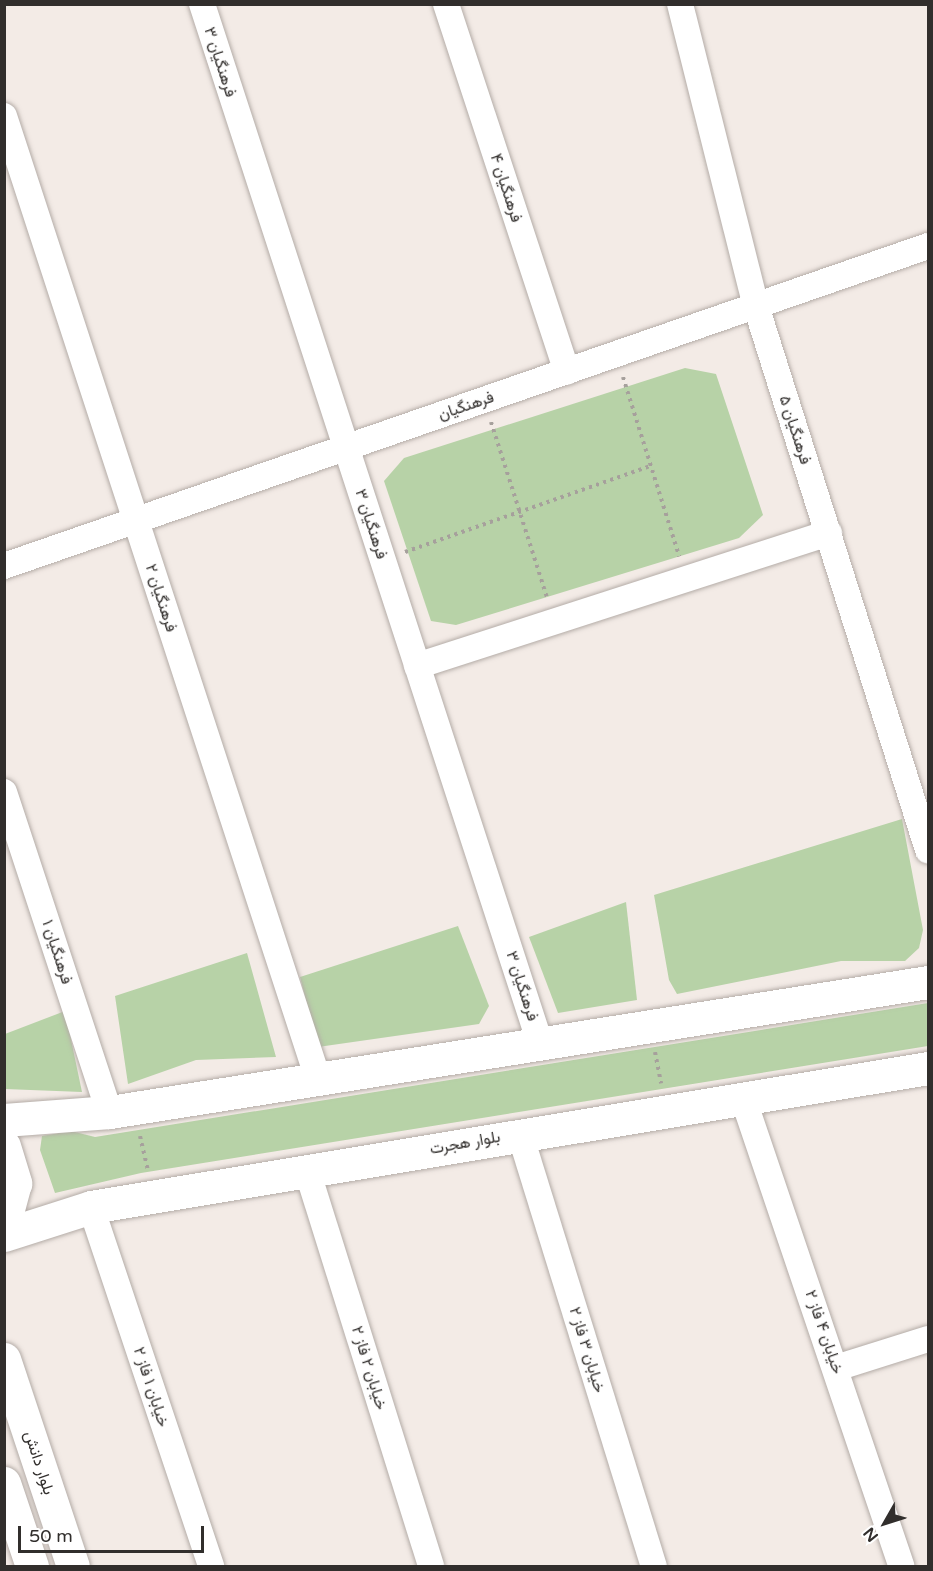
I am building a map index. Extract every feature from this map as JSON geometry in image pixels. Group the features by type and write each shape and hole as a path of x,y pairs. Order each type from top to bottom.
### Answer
{"main road":[{"path":"4,1120 121,1110 928,982"},
{"name":"بلوار هجرت","path":"4,1235 91,1207 928,1068"},
{"path":"4,1146 15,1183 4,1224"},
{"name":"بلوار دانش","path":"4,1359 73,1566"},
{"path":"4,1484 32,1566"}],"street":[{"name":"فرهنگیان ۳","path":"202,4 540,1043"},
{"name":"فرهنگیان ۴","path":"446,4 567,372"},
{"name":"فرهنگیان ۵","path":"680,4 756,306 928,850"},
{"name":"فرهنگیان ۲","path":"4,116 318,1079"},
{"name":"فرهنگیان","path":"4,566 928,246"},
{"path":"417,666 829,533"},
{"name":"فرهنگیان ۱","path":"4,792 121,1110"},
{"name":"خیابان ۴ فاز ۲","path":"743,1098 902,1566"},
{"name":"خیابان ۳ فاز ۲","path":"520,1134 654,1566"},
{"name":"خیابان ۲ فاز ۲","path":"307,1170 431,1566"},
{"name":"خیابان ۱ فاز ۲","path":"91,1207 211,1566"},
{"path":"836,1368 928,1338"}],"path":[{"path":"616,354 687,579"},
{"path":"483,400 554,622"},
{"path":"383,559 651,466"},
{"path":"650,1026 667,1111"},
{"path":"121,1110 154,1197"}],"green space":[{"path":"685,368 716,374 763,515 739,538 456,625 431,621 384,481 404,458"},
{"path":"902,819 923,930 919,948 905,961 841,961 677,994 669,980 654,895"},
{"path":"626,902 637,1000 558,1013 529,937"},
{"path":"458,926 489,1006 479,1024 318,1047 300,977"},
{"path":"247,953 276,1057 196,1060 128,1084 115,996"},
{"path":"928,1003 928,1046 141,1173 55,1193 40,1150 42,1136 71,1131 95,1137"},
{"path":"65,1011 82,1092 5,1089 5,1034"}]}
